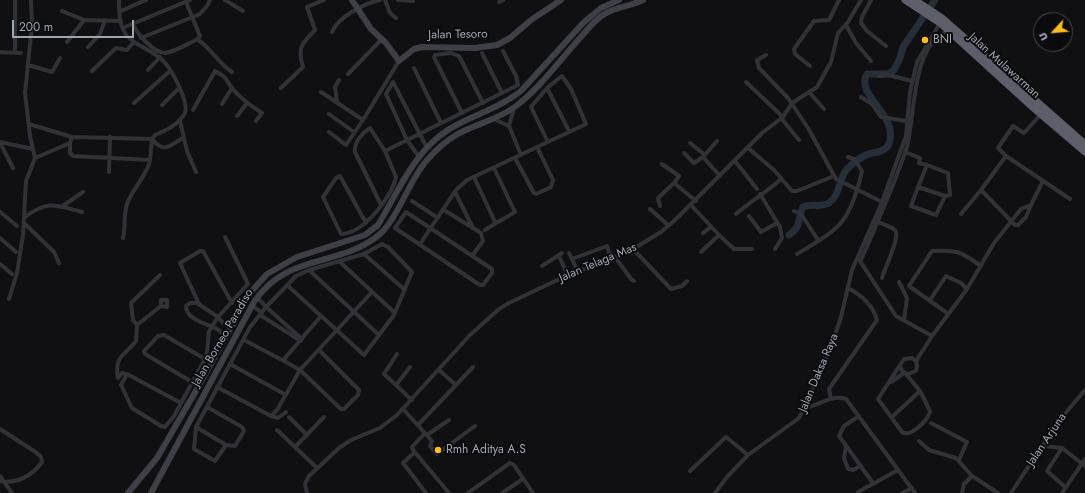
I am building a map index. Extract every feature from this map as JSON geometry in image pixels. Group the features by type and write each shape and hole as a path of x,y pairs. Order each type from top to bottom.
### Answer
{"highway":[{"name":"Jalan Mulawarman","path":"906,0 917,4 930,13 1085,144"},
{"name":"Jalan Mulawarman","path":"930,13 1085,152"}],"street":[{"path":"15,0 15,53"},
{"path":"9,299 17,272 24,224 26,181 35,158 28,124 25,93 32,25 31,0"},
{"path":"119,0 121,21 124,31 134,42 160,57 170,71 179,88 186,109 180,121 168,130 155,135 152,140 150,160 127,203 124,216 125,228 123,238"},
{"path":"121,11 134,2 146,0"},
{"path":"141,38 193,16 205,9 210,0"},
{"path":"226,0 243,11"},
{"path":"281,88 303,67 299,54 303,42 315,30 307,7 324,0"},
{"path":"352,0 371,29 382,39 399,61"},
{"path":"332,32 337,22 369,3 380,0"},
{"path":"385,0 390,13 396,18"},
{"path":"398,0 413,1"},
{"name":"Jalan Tesoro","path":"328,132 346,145 399,61 406,54 422,47 482,48 504,42 531,20 561,0"},
{"path":"128,493 152,465 226,339 250,293 267,274 282,264 308,254 354,240 373,229 378,225 419,157 442,134 458,124 511,99 521,91 554,53 601,8 619,0"},
{"name":"Jalan Borneo Paradiso","path":"150,493 257,297 273,280 292,269 311,261 347,251 375,238 386,226 425,162 448,141 455,136 514,107 528,96 595,22 606,13 643,0"},
{"path":"810,66 795,54 794,50 814,21 828,20 839,0"},
{"name":"Jalan Telaga Mas","path":"307,493 305,484 317,468 339,448 351,440 380,428 403,409 470,335 499,309 568,276 613,258 649,240 668,226 696,201 748,148 782,118 792,103 817,87 831,62 838,33 846,25 861,0"},
{"path":"871,0 862,17 861,23 867,31 886,46"},
{"path":"125,27 188,1 200,33 197,39 166,53 141,38 133,24"},
{"path":"62,11 84,20 121,21"},
{"path":"67,42 84,20"},
{"path":"88,47 100,34 105,20"},
{"path":"860,259 906,136 906,121 912,81 917,62 933,39 940,23"},
{"path":"846,25 856,43 870,61"},
{"path":"933,39 942,33 949,31"},
{"path":"197,39 207,46 224,67 232,72"},
{"path":"348,74 382,39"},
{"path":"92,71 116,48 127,50 134,42"},
{"path":"860,259 878,222 905,152 910,136 917,85 930,44"},
{"path":"384,151 516,86 518,83 502,51"},
{"path":"0,52 20,53"},
{"path":"462,113 434,57 435,54 451,53 459,56 483,103"},
{"path":"482,53 502,93"},
{"path":"766,55 757,60 759,68 792,103 797,114 808,128 835,178 857,191 882,202"},
{"path":"148,70 160,57"},
{"path":"28,65 52,72 60,58"},
{"path":"414,68 441,123"},
{"path":"134,103 170,71"},
{"path":"193,110 215,71 226,77 232,88 247,103 262,113 256,121"},
{"path":"879,76 888,75 912,81"},
{"path":"420,244 444,210 454,192 467,180 515,158 548,142 569,131 584,125 586,122 571,89 562,76 547,88 531,109 548,142"},
{"path":"337,102 335,87 339,80"},
{"path":"419,157 407,140 386,94 393,82 427,148"},
{"path":"746,82 782,118 799,140"},
{"path":"162,105 179,88"},
{"path":"222,104 232,88"},
{"path":"547,88 569,131"},
{"path":"321,92 363,120"},
{"path":"810,92 824,109"},
{"path":"861,97 872,104 883,118 906,121"},
{"path":"237,116 247,103"},
{"path":"514,107 509,126 521,155"},
{"path":"329,114 354,132"},
{"path":"1041,114 1024,133 1013,126 998,147 1006,156 1070,198"},
{"path":"494,118 509,126"},
{"path":"180,121 190,162 196,172"},
{"path":"28,124 72,137 110,137 152,140 159,147 164,148 183,138"},
{"path":"366,223 340,176 338,176 324,195 323,199 341,234 346,234 366,223 381,205 396,177 384,151 370,128 354,146 355,152 381,205"},
{"path":"442,134 448,141"},
{"path":"72,137 70,143 72,156 150,160"},
{"path":"109,172 110,137"},
{"path":"684,153 694,162 704,156 717,141"},
{"path":"0,143 33,149"},
{"path":"0,143 13,168"},
{"path":"35,158 70,143"},
{"path":"690,143 704,156 720,176"},
{"path":"515,158 534,193 548,189 551,187 553,180 537,147"},
{"path":"748,148 774,170 790,190 794,192 835,178"},
{"path":"905,152 920,158 919,163 948,173 950,195 945,196 918,187"},
{"path":"797,254 836,228 844,219 857,191 862,172 854,159 848,156"},
{"path":"961,214 1006,156"},
{"path":"735,161 757,189"},
{"path":"660,206 658,198 674,183 679,176 662,164"},
{"path":"927,165 911,206 936,215 945,196"},
{"path":"485,230 515,212 494,168"},
{"path":"474,177 496,223"},
{"path":"736,214 781,179"},
{"path":"981,190 1010,222 1018,225 1026,217 1030,205 1042,181"},
{"path":"674,183 696,201"},
{"path":"61,207 83,192"},
{"path":"454,192 473,228"},
{"path":"760,194 777,222 782,238 775,249"},
{"path":"412,201 438,218"},
{"path":"25,217 44,205 82,212"},
{"path":"691,205 711,227 736,250 752,249"},
{"path":"914,383 914,373 917,366 916,361 932,336 967,289 994,243 1021,209 1030,205"},
{"path":"650,209 668,226"},
{"path":"444,210 481,233 483,238 472,256"},
{"path":"795,211 801,214 818,240"},
{"path":"0,212 17,226"},
{"path":"406,212 431,228 493,270 482,286 395,228 406,212"},
{"path":"749,216 761,232 777,222"},
{"path":"878,222 895,230 897,234 893,250 882,278"},
{"path":"24,224 54,252 59,263"},
{"path":"703,233 711,227"},
{"path":"702,252 719,235"},
{"path":"160,306 138,325 136,341 121,356 116,366 118,378 132,408 165,427 205,359 212,327 218,317 248,284 225,237"},
{"path":"0,238 16,252"},
{"path":"226,445 215,462 196,452 193,446 196,427 250,327 266,308 287,285 296,276 310,270 364,254 382,244 388,247 412,272 395,313 364,355 287,285"},
{"path":"572,259 608,245 613,258 634,281"},
{"path":"633,248 671,289 682,286 687,281"},
{"path":"200,305 180,266 182,260 200,251 204,251 232,303"},
{"path":"948,313 909,285 932,251 960,252 981,266"},
{"path":"569,253 578,272"},
{"path":"308,254 311,261"},
{"path":"364,254 405,290"},
{"path":"542,266 561,254 568,276"},
{"path":"860,259 896,316 932,336"},
{"name":"Jalan Daksa Raya","path":"715,493 727,477 748,455 799,418 830,350 841,317 855,264 860,259"},
{"path":"340,262 395,313"},
{"path":"0,264 12,274"},
{"path":"310,270 379,335"},
{"path":"138,325 133,320 131,303 160,275"},
{"path":"930,300 946,276 957,280 967,289"},
{"path":"899,282 907,298 904,320"},
{"path":"831,399 829,389 877,320 875,313 863,297 848,288"},
{"path":"271,416 278,410 300,370 372,292"},
{"path":"257,297 266,308 302,340"},
{"path":"226,339 220,330 190,315 186,311 186,306 190,303 200,305 218,317 223,323 232,326"},
{"path":"253,306 261,314 302,340"},
{"path":"284,361 321,316"},
{"path":"220,330 223,323"},
{"path":"192,382 151,358 144,351 158,336 164,335 205,359"},
{"path":"244,340 300,370 341,409 347,406 358,395 359,390 319,350"},
{"path":"397,354 384,373 412,400"},
{"path":"214,358 221,362"},
{"path":"900,365 920,391 930,413 912,433 908,434 902,432 878,399 902,360 912,358 916,361"},
{"path":"230,364 286,395"},
{"path":"396,386 410,367"},
{"path":"418,425 473,367"},
{"path":"439,370 456,385"},
{"path":"118,378 122,373 127,374 181,402"},
{"path":"889,383 905,373 914,373"},
{"path":"121,385 127,374"},
{"path":"218,387 271,416 278,418 286,412"},
{"name":"Jalan Arjuna","path":"1012,492 1044,446 1058,422 1085,390"},
{"path":"892,417 920,391"},
{"path":"804,408 813,407 839,397 846,399 915,493"},
{"path":"196,427 226,445 235,446 244,431 244,429 206,407"},
{"path":"403,409 432,441 430,446 437,454 475,426"},
{"path":"859,416 844,426 839,433 846,447 873,483"},
{"path":"289,417 307,434"},
{"path":"295,447 324,417"},
{"path":"447,492 412,447 426,434 449,420"},
{"path":"931,423 967,442 959,460"},
{"path":"0,429 38,452 42,462 30,475 13,482 0,481"},
{"path":"277,430 317,468"},
{"path":"690,471 726,437 748,455"},
{"path":"919,441 929,450 959,460 972,476 998,493"},
{"path":"1044,446 1062,448 1083,465"},
{"path":"846,447 844,458 848,469 853,470 860,466"},
{"path":"1062,448 1047,471 1065,487"},
{"path":"415,452 403,463 403,465 426,493"},
{"path":"1062,493 1083,465 1085,459"},
{"path":"468,493 510,463 514,465 533,493"},
{"path":"152,465 162,471"},
{"path":"857,492 898,470"},
{"path":"0,476 12,493"},
{"path":"962,493 964,484 972,476"},
{"path":"502,493 523,478"},
{"path":"902,493 912,488"}],"waterway":[{"path":"789,235 798,225 803,207 829,203 838,191 842,176 854,162 864,156 881,151 888,146 891,135 889,125 867,90 865,82 867,74 888,74 894,70 900,58 903,47 935,0"}],"place":[{"name":"BNI","path":"925,40"},
{"name":"Rmh Aditya A.S","path":"438,450"}]}
